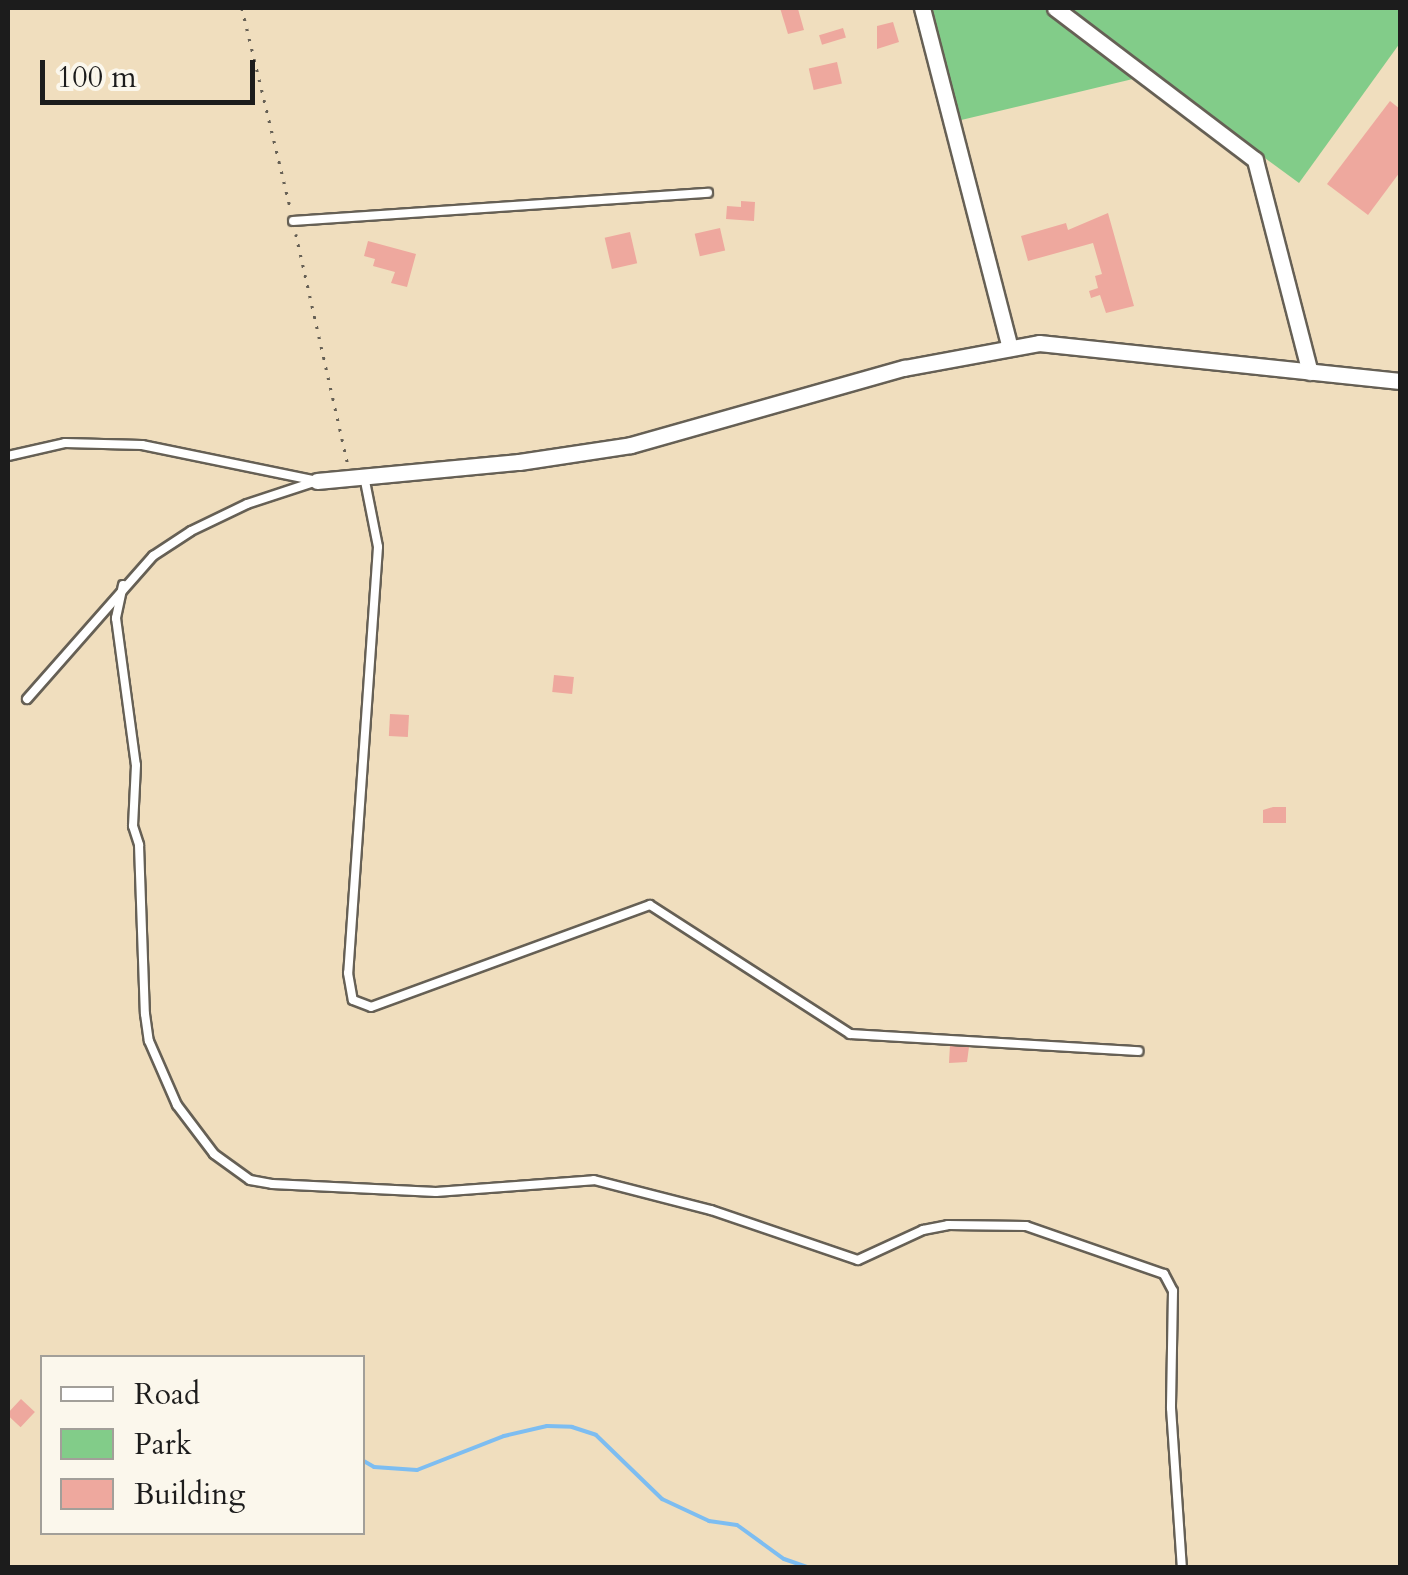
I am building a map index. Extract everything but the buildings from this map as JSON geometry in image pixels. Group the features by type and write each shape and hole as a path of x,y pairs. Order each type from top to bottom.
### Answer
{"street":[{"path":"922,8 1010,348"},
{"path":"1055,8 1254,160 1310,372"},
{"path":"317,481 519,462 631,444 872,376 1010,348 1063,345 1400,381"}],"lane":[{"path":"293,220 708,192"},
{"path":"8,456 64,443 142,444 317,481"},
{"path":"358,476 378,547 348,973 353,1000 370,1007 650,905 850,1034 1139,1050"},
{"path":"27,699 123,585 153,556 191,531 247,504 317,481"},
{"path":"123,585 116,618 136,766 133,826 140,845 144,1014 149,1040 177,1105 214,1154 250,1180 312,1186 436,1192 594,1180 710,1210 858,1260 924,1230 948,1225 1026,1226 1164,1274 1173,1291 1171,1408 1182,1568"}],"path":[{"path":"242,8 358,476"}],"green space":[{"path":"927,8 1047,8 1137,78 957,121"},
{"path":"1061,8 1400,8 1400,43 1299,183"}],"waterway":[{"path":"365,1462 374,1467 417,1470 504,1436 547,1426 572,1427 596,1435 662,1499 709,1521 737,1525 784,1559 810,1568"}]}
